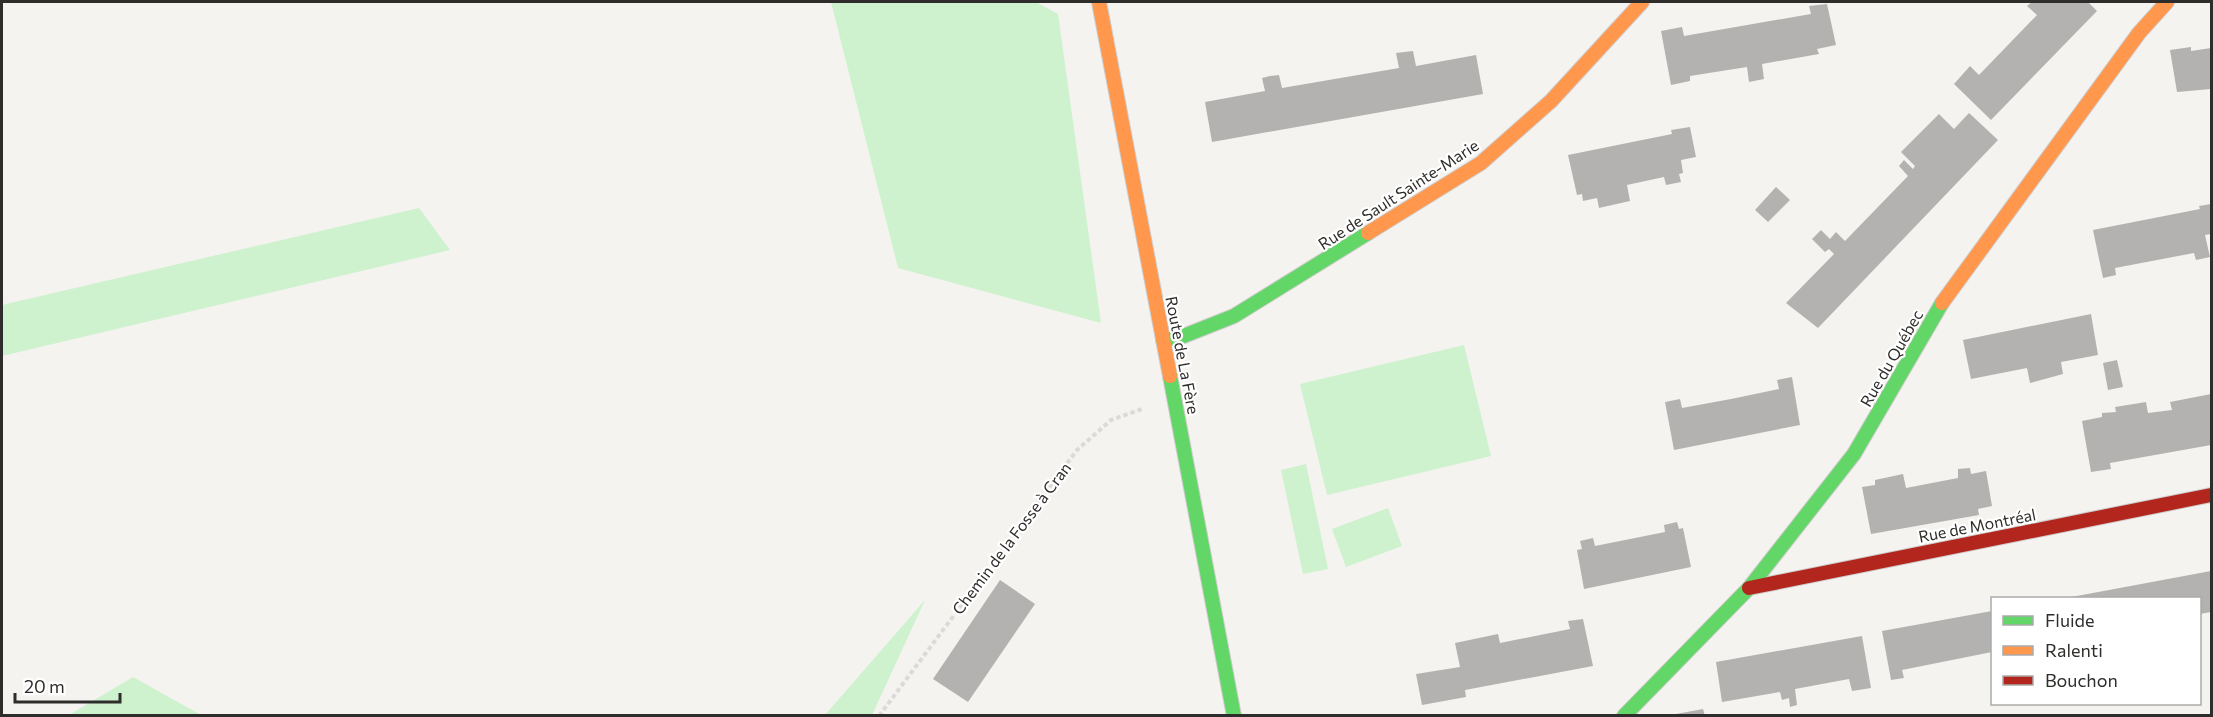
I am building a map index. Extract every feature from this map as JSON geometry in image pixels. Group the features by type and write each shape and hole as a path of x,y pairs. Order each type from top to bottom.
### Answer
{"street":[{"name":"Route de La Fère","path":"1099,2 1234,716"},
{"name":"Rue de Sault Sainte-Marie","path":"1163,340 1181,337 1234,316 1481,163 1551,101 1642,2"},
{"name":"Rue du Québec","path":"1624,716 1749,588 1854,454 1943,301 2139,33 2167,2"},
{"name":"Rue de Montréal","path":"1749,588 2211,495"}],"path":[{"name":"Chemin de la Fosse à Cran","path":"879,716 1077,450 1111,420 1174,398"}],"green space":[{"path":"831,2 1036,2 1058,14 1101,323 898,268"},
{"path":"419,208 450,250 2,356 2,305"},
{"path":"1464,345 1491,456 1327,495 1300,384"},
{"path":"1306,464 1328,569 1303,574 1281,470"},
{"path":"1388,508 1402,546 1346,567 1332,529"},
{"path":"925,600 872,715 825,715"},
{"path":"133,677 201,715 69,715"}],"building":[{"path":"2032,2 2088,2 2097,11 1991,120 1954,84 1970,66 1979,75 2037,15 2027,6"},
{"path":"1827,4 1836,45 1817,49 1819,54 1762,64 1764,79 1749,82 1747,67 1690,76 1690,81 1671,85 1661,31 1682,27 1684,36 1811,14 1809,6"},
{"path":"2191,47 2191,51 2211,48 2211,89 2177,92 2170,50"},
{"path":"1413,51 1416,66 1476,55 1483,94 1212,142 1205,102 1265,91 1262,78 1270,76 1279,75 1282,88 1399,68 1396,53"},
{"path":"1969,113 1998,140 1818,328 1786,303 1834,254 1829,249 1825,252 1812,239 1821,230 1830,239 1836,232 1845,241 1908,176 1899,166 1904,160 1913,169 1915,166 1901,152 1939,114 1954,129"},
{"path":"1690,127 1696,157 1681,160 1683,173 1679,174 1681,182 1666,185 1664,177 1627,185 1630,201 1599,208 1597,198 1583,201 1582,194 1577,195 1568,155 1672,134 1671,130"},
{"path":"1776,187 1790,200 1768,222 1755,210"},
{"path":"2211,204 2211,234 2205,235 2210,257 2196,260 2194,253 2115,268 2116,275 2103,278 2093,230 2200,209 2199,206"},
{"path":"2091,314 2098,355 2061,362 2063,374 2030,383 2027,368 1971,379 1963,340"},
{"path":"2117,360 2123,387 2108,390 2103,363"},
{"path":"1792,377 1800,425 1674,450 1665,402 1680,399 1682,408 1731,399 1779,389 1777,380"},
{"path":"2211,394 2211,445 2110,463 2111,469 2091,472 2082,421 2102,417 2102,413 2116,412 2115,407 2146,402 2148,413 2172,410 2170,402"},
{"path":"1970,468 1971,474 1986,471 1992,506 1978,509 1979,515 1871,534 1862,487 1875,485 1875,480 1903,474 1906,488 1958,478 1958,469"},
{"path":"1677,522 1679,529 1683,528 1691,567 1584,589 1577,550 1582,549 1580,541 1593,538 1595,546 1665,532 1664,525"},
{"path":"2211,571 2211,612 2201,614 2201,597 2071,597"},
{"path":"1000,580 1035,604 968,702 933,679"},
{"path":"1991,611 1991,652 1902,670 1904,678 1891,680 1882,631"},
{"path":"1583,619 1593,666 1465,690 1466,697 1422,705 1416,674 1460,667 1455,643 1498,634 1500,643 1570,629 1568,621"},
{"path":"1862,636 1871,688 1852,691 1849,679 1795,689 1797,705 1790,707 1789,698 1782,700 1780,692 1722,702 1716,662"},
{"path":"1703,709 1705,716 1676,716 1676,714"}],"traffic: fast":[{"path":"1163,340 1181,337 1234,316 1368,233"},
{"path":"1624,716 1749,588 1854,454 1942,303"},
{"path":"1170,376 1234,716"}],"traffic: slow":[{"path":"1099,2 1170,376"},
{"path":"1368,233 1481,163 1551,101 1642,2"},
{"path":"1942,303 2139,33 2167,2"}],"traffic: jam":[{"path":"1749,588 2211,495"}]}
